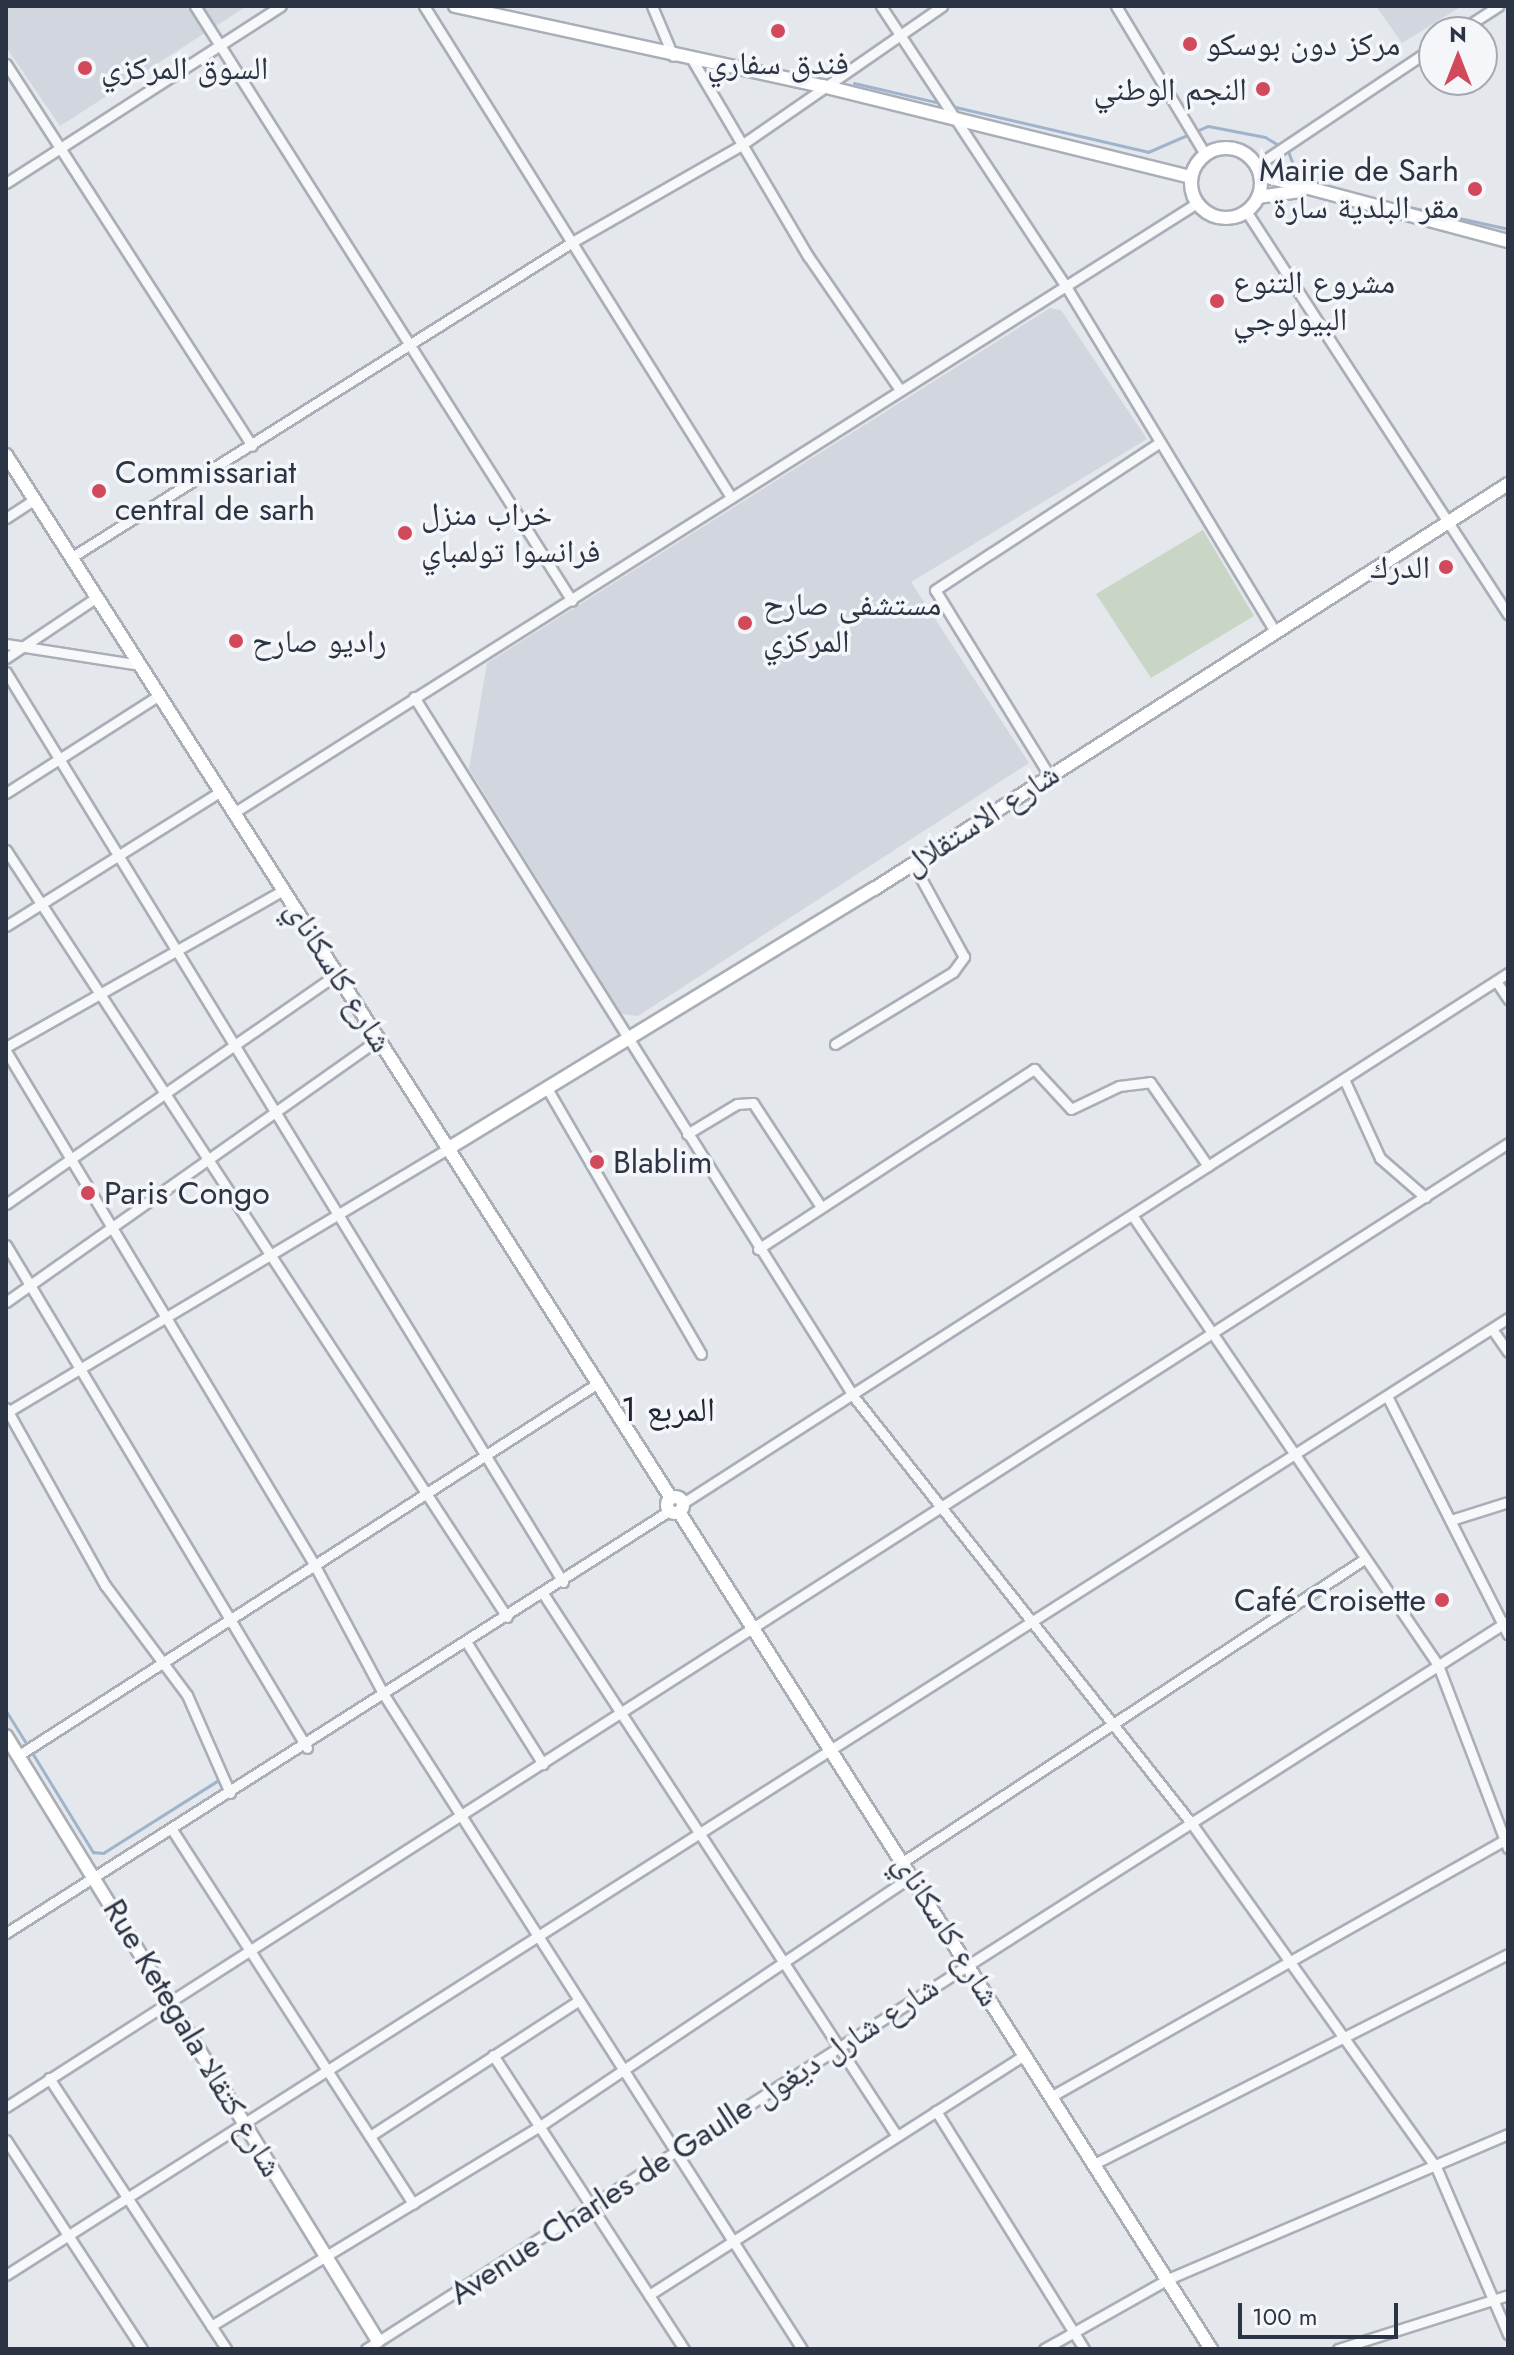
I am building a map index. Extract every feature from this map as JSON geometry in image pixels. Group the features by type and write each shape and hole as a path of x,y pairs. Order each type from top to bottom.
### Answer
{"street":[{"path":"195,6 572,601"},
{"path":"6,183 281,6"},
{"path":"424,6 574,241 729,494"},
{"path":"455,6 693,61 823,86 953,122 1191,177"},
{"path":"652,6 673,56"},
{"path":"881,6 953,122 1067,288 1274,630"},
{"path":"72,557 411,347 574,241 740,146 942,6"},
{"path":"1116,6 1205,154"},
{"path":"1258,170 1418,58"},
{"path":"693,61 740,146 898,387"},
{"path":"6,64 252,446"},
{"path":"1205,154 1239,150 1258,170 1281,177 1300,191"},
{"path":"1205,154 1191,177 1197,203 1214,216 1246,211 1258,197 1258,170"},
{"path":"1258,197 1300,191 1508,241"},
{"path":"235,812 414,697 572,601 729,494 898,387 1067,288 1197,203"},
{"path":"1246,211 1419,486 1450,520 1508,614"},
{"path":"1049,775 935,590 1160,442"},
{"name":"شارع كاسكاناي","path":"6,455 913,1875 1211,2349"},
{"name":"شارع الاستقلال","path":"449,1148 629,1042 913,864 1274,630 1508,484"},
{"path":"6,518 34,500"},
{"path":"6,658 97,597"},
{"path":"6,644 140,665"},
{"path":"6,672 179,948 275,1116 563,1582"},
{"path":"6,793 159,695"},
{"path":"414,697 758,1249 854,1397 1028,1621 1192,1824 1436,2167 1508,2334"},
{"path":"6,926 221,791"},
{"path":"6,850 97,995 210,1157 424,1494 507,1617"},
{"path":"835,1044 953,972 964,957 963,943 913,864"},
{"path":"284,890 6,1049 167,1314 314,1564 384,1695 458,1816 532,1935 625,2069 802,2349"},
{"path":"6,1204 72,1155 338,973"},
{"path":"6,1933 171,1828 307,1748 675,1506 854,1397 1508,973"},
{"path":"1496,981 1508,999"},
{"path":"6,1302 210,1157 275,1116 379,1039"},
{"path":"758,1249 819,1204 1034,1069 1071,1109 1119,1086 1150,1082 1208,1166"},
{"path":"1344,1079 1380,1158 1425,1197"},
{"path":"548,1090 701,1354"},
{"path":"687,1134 737,1104 753,1103 819,1204"},
{"path":"6,2107 543,1764 619,1710 755,1628 937,1506 1211,1337 1508,1143"},
{"path":"230,1793 201,1722 161,1658 105,1585 7,1411 82,1370 167,1314 449,1148"},
{"path":"1052,2096 1507,1842 1438,1665 1363,1560 1296,1452 1211,1337 1132,1215"},
{"path":"6,1245 307,1748"},
{"path":"6,2275 128,2192 331,2071 532,1935 695,1836 829,1747 1508,1318"},
{"path":"1492,1329 1508,1352"},
{"path":"19,1755 161,1658 598,1383"},
{"path":"1387,1396 1506,1627"},
{"path":"1451,1520 1508,1502"},
{"path":"904,1861 1363,1560"},
{"path":"544,1595 619,1710 695,1836 783,1961 897,2136"},
{"name":"Avenue Charles de Gaulle شارع شارل ديغول","path":"366,2349 380,2345 675,2151 1438,1665 1506,1627"},
{"path":"467,1643 543,1764"},
{"name":"Rue Ketegala شارع كتقالا","path":"6,1736 173,2002 380,2345"},
{"path":"171,1828 254,1949 413,2204"},
{"path":"211,2326 540,2126 913,1875"},
{"path":"1096,2163 1508,1954"},
{"path":"370,2136 578,2001"},
{"path":"493,2055 684,2349"},
{"path":"649,2295 1024,2055"},
{"path":"49,2078 128,2192 226,2349"},
{"path":"936,2111 1084,2349"},
{"path":"1044,2349 1168,2279 1508,2134"},
{"path":"6,2140 142,2349"},
{"path":"1338,2349 1508,2295"}],"shaded area":[{"name":"السوق المركزي","path":"6,6 247,6 60,126 6,47"},
{"path":"1376,6 1462,6 1446,16 1418,16 1418,33 1402,43"},
{"name":"مستشفى صارح المركزي","path":"1050,308 1061,310 1147,439 911,582 1029,763 638,1016 622,1014 469,769 487,663"}],"green space":[{"path":"1203,530 1254,616 1151,678 1096,594"}],"waterway":[{"path":"854,83 944,104"},
{"path":"951,106 1148,152 1208,126 1265,137 1288,151 1299,181"},
{"path":"1364,197 1508,229"},
{"path":"6,1711 27,1745"},
{"path":"31,1751 93,1852 103,1853 217,1781"}],"place":[{"name":"فندق سفاري","path":"778,31"},
{"name":"مركز دون بوسكو","path":"1190,44"},
{"name":"السوق المركزي","path":"85,68"},
{"name":"النجم الوطني","path":"1263,89"},
{"name":"Mairie de Sarh مقر البلدية سارة","path":"1475,189"},
{"name":"مشروع التنوع البيولوجي","path":"1217,301"},
{"name":"Commissariat central de sarh","path":"99,491"},
{"name":"خراب منزل فرانسوا تولمباي","path":"405,533"},
{"name":"الدرك","path":"1446,567"},
{"name":"مستشفى صارح المركزي","path":"745,623"},
{"name":"راديو صارح","path":"236,641"},
{"name":"Blablim","path":"597,1162"},
{"name":"Paris Congo","path":"88,1193"},
{"name":"Café Croisette","path":"1442,1600"}],"district":[{"name":"المربع 1","path":"668,1410"}]}
